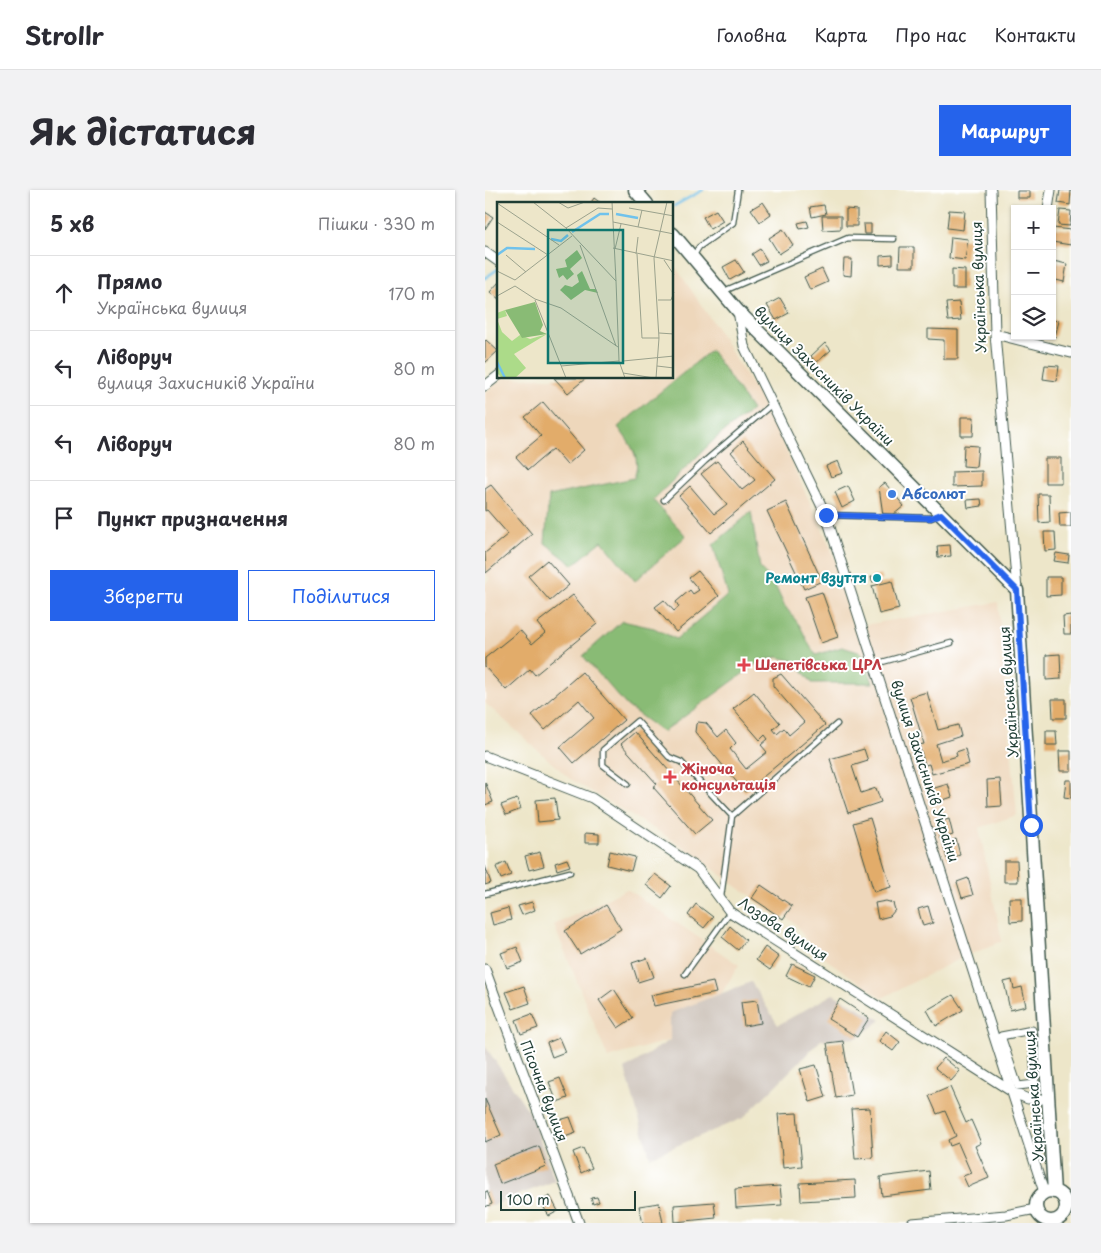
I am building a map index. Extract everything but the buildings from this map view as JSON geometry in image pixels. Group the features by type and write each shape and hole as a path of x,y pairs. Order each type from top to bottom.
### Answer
{"main road":[{"path":"635,190 645,202"},
{"name":"вулиця Захисників України","path":"674,238 737,311 1017,590"},
{"name":"Українська вулиця","path":"1017,590 1049,1099 1049,1192"},
{"path":"1049,1192 1063,1197 1069,1206 1055,1222 1041,1218 1036,1209 1037,1199 1049,1192"}],"street":[{"name":"Українська вулиця","path":"991,190 995,334 1017,590"},
{"path":"1049,205 1051,190"},
{"path":"485,252 497,261"},
{"name":"вулиця Захисників України","path":"737,311 744,346 826,515 1014,1093 1049,1192"},
{"path":"995,334 1011,333"},
{"path":"1033,340 1071,353"},
{"path":"486,385 497,377"},
{"name":"Лозова вулиця","path":"485,756 592,798 698,869 730,912 1014,1093 1027,1099 1049,1099"},
{"name":"Пісочна вулиця","path":"485,969 579,1223"},
{"path":"1032,1030 1035,1084 1018,1086 1001,1036 1032,1030"},
{"path":"912,1223 1006,1215 1036,1209"}],"lane":[{"path":"691,258 699,247 733,223 738,190"},
{"path":"721,292 848,238 894,239"},
{"path":"664,500 705,461 771,405"},
{"path":"826,515 931,518 941,514"},
{"path":"875,664 951,643"},
{"path":"628,784 607,770 603,765 603,750 637,722 669,757 681,762 732,816"},
{"path":"721,900 732,816 837,724"},
{"path":"485,894 570,872"},
{"path":"685,974 730,912"}],"shaded area":[{"name":"Шепетівська ЦРЛ","path":"674,264 714,324 768,411 831,549 859,626 998,602 1017,815 979,828 1002,941 953,962 882,998 814,951 795,923 739,888 684,847 569,778 485,703 485,584 490,579 485,572 485,393 502,379 674,379"},
{"path":"627,889 739,965 721,994 671,1013 670,1040 608,1058 554,925"},
{"path":"751,982 778,1025 833,994 881,1020 857,1038 821,1040 743,1118 650,1157 625,1069 670,1040 670,1013"},
{"path":"485,1046 530,1113 555,1181 485,1208"}],"green space":[{"path":"711,350 752,410 716,438 653,500 686,536 635,581 602,541 573,565 545,543 549,496 634,478 637,464 636,457 618,427"},
{"path":"751,512 760,568 773,581 784,605 800,626 816,655 842,647 862,653 873,683 812,683 795,661 777,657 759,662 663,732 627,706 583,656 622,621 654,628 676,639 728,595 713,545"}],"waterway":[{"path":"674,206 703,190"},
{"path":"485,278 497,270"}],"place":[{"name":"Абсолют","path":"892,494"},
{"name":"Ремонт взуття","path":"877,578"},
{"name":"Шепетівська ЦРЛ","path":"744,665"},
{"name":"Жіноча консультація","path":"670,777"}],"route":[{"path":"826,515 931,518 941,514 1017,590 1031,825"}]}
